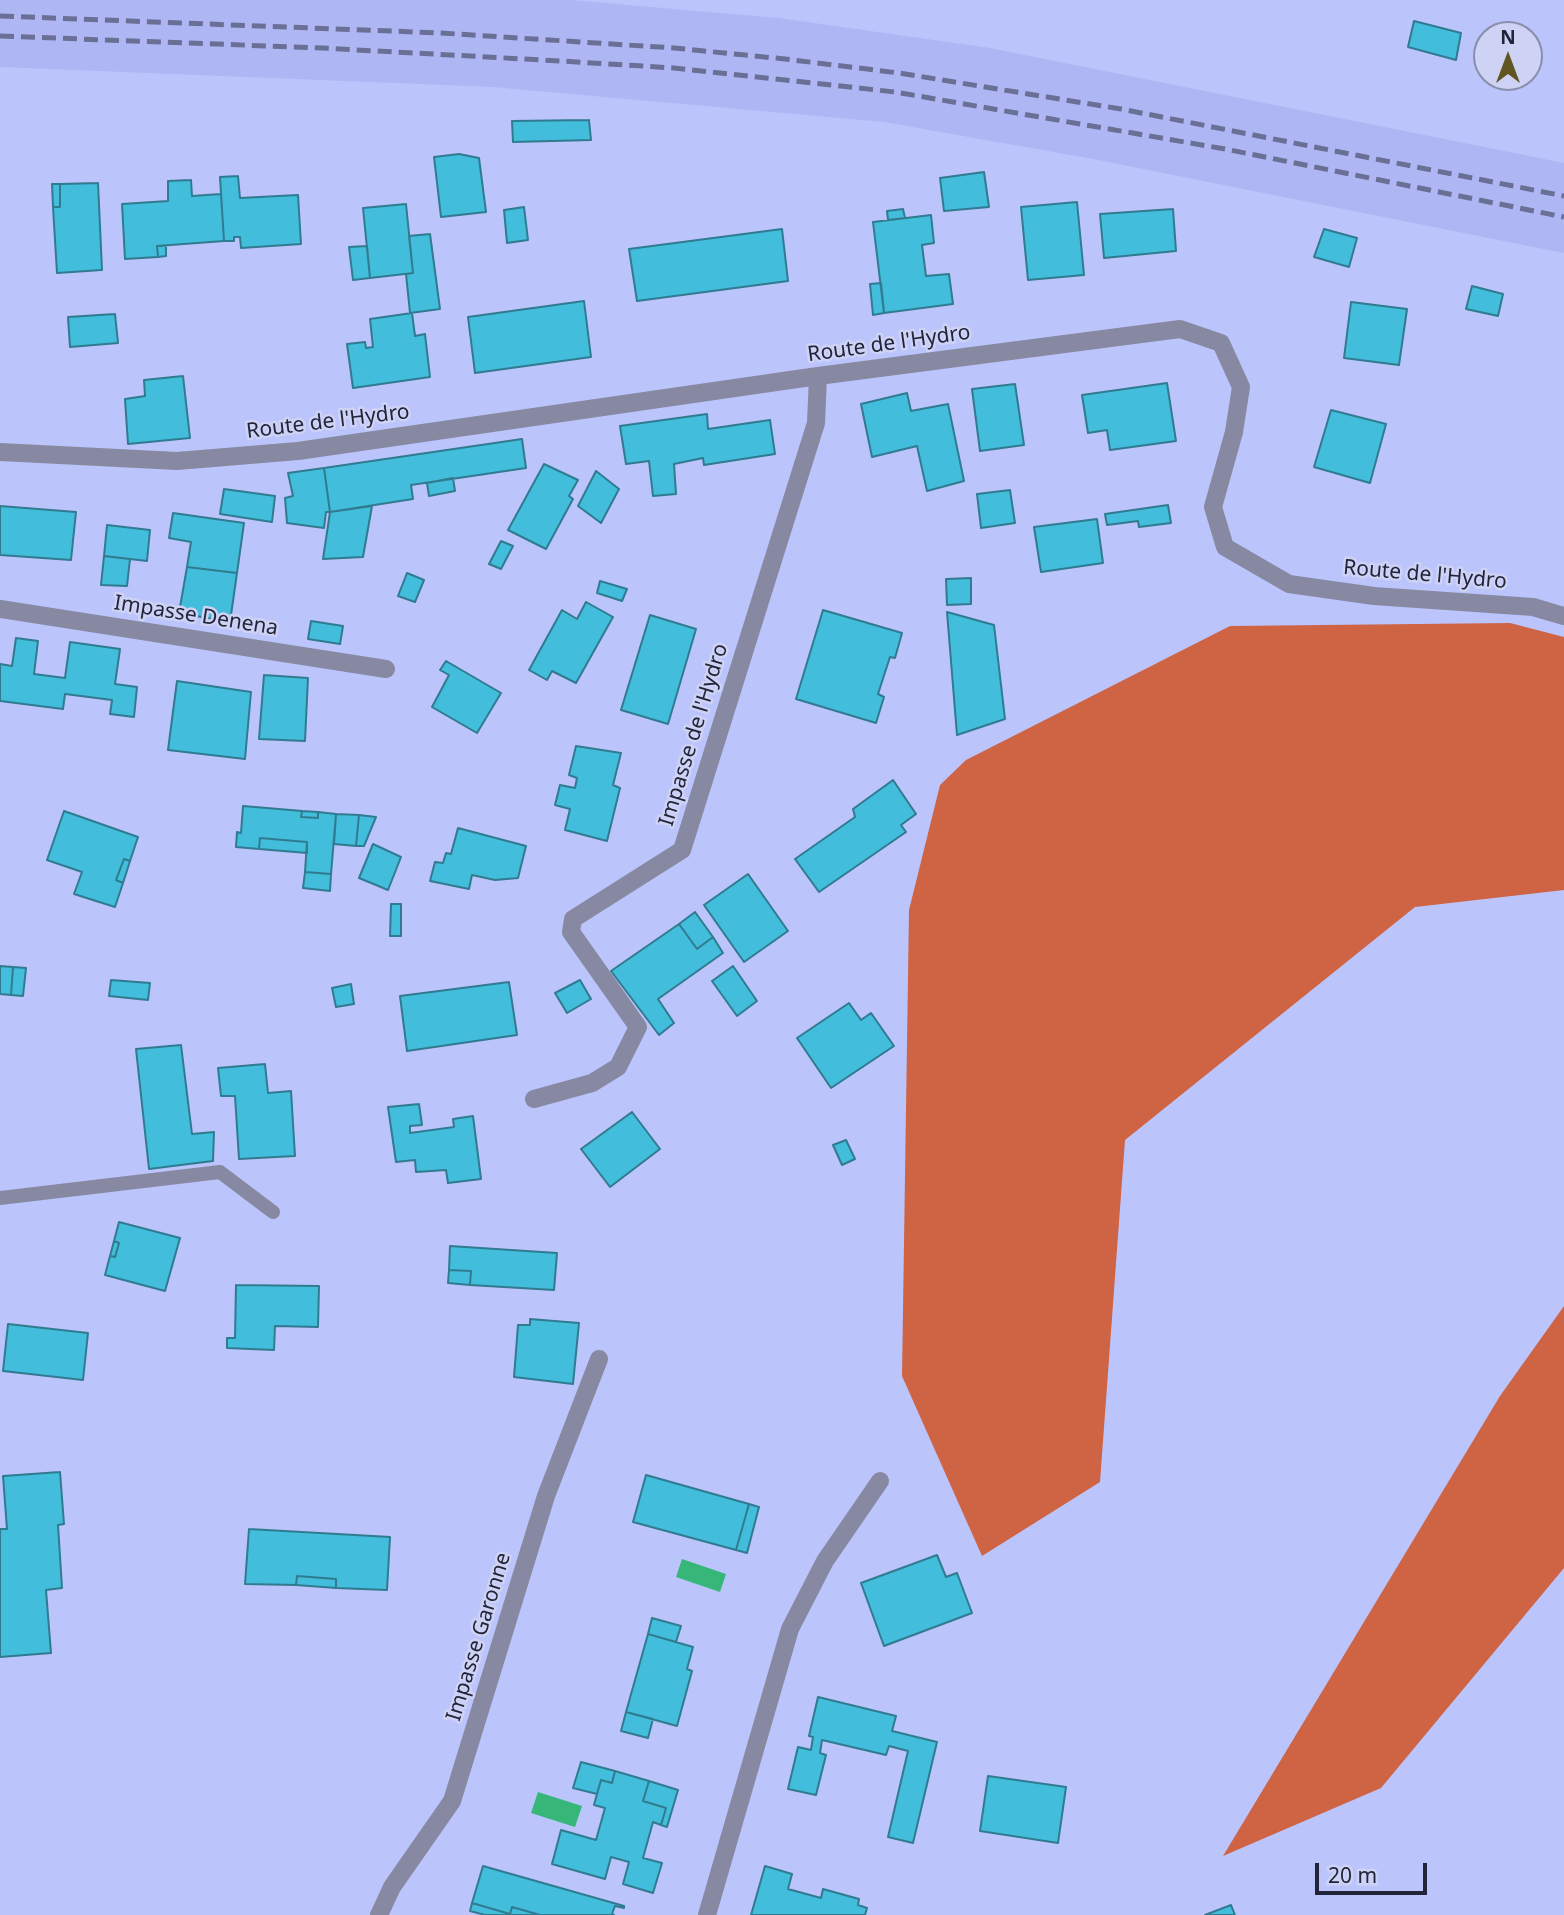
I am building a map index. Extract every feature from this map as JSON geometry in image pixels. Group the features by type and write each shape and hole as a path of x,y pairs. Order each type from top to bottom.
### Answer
{"street":[{"name":"Route de l'Hydro","path":"0,452 177,461 298,451 818,376 1180,329 1221,342 1241,387 1234,432 1213,507 1225,547 1289,584 1374,596 1534,607 1564,616"},
{"name":"Impasse de l'Hydro","path":"534,1099 592,1083 618,1067 638,1027 572,932 573,919 682,850 816,423 818,376"},
{"name":"Impasse Denena","path":"0,609 386,668"},
{"name":"Impasse Garonne","path":"379,1915 392,1887 452,1801 546,1496 599,1359"},
{"path":"707,1915 790,1629 825,1561 880,1481"}],"lane":[{"path":"0,1198 220,1172 273,1212"}],"shaded area":[{"path":"0,0 570,0 779,18 990,48 1564,163 1564,253 1093,159 884,122 493,87 0,67"},
{"path":"1510,623 1564,637 1564,890 1415,907 1125,1140 1100,1482 982,1556 902,1376 909,910 940,785 966,760 1230,626"},
{"path":"1564,1306 1564,1568 1381,1788 1223,1856 1500,1396"},
{"path":"682,1559 726,1574 720,1592 676,1577"},
{"path":"538,1792 582,1806 575,1827 531,1813"}],"building":[{"path":"1414,21 1461,33 1456,60 1408,47"},
{"path":"589,120 591,140 513,142 512,121"},
{"path":"459,154 479,158 486,212 441,217 434,157"},
{"path":"984,172 989,207 944,211 940,178"},
{"path":"238,176 240,198 298,195 301,244 241,248 240,237 234,237 234,241 224,241 220,177"},
{"path":"191,180 192,196 221,194 224,241 157,246 158,257 125,259 122,204 168,201 168,181"},
{"path":"98,183 102,270 57,273 53,207 60,207 60,184"},
{"path":"52,184 60,184 60,207 53,207"},
{"path":"1077,202 1084,275 1028,280 1021,207"},
{"path":"406,204 413,273 370,278 363,208"},
{"path":"524,207 528,240 507,243 504,210"},
{"path":"903,209 905,218 888,220 887,211"},
{"path":"1173,209 1176,251 1104,258 1100,214"},
{"path":"931,215 934,243 922,245 926,276 949,274 953,304 884,313 873,222"},
{"path":"782,229 788,281 637,301 629,249"},
{"path":"1324,229 1357,238 1349,267 1314,257"},
{"path":"430,234 440,309 410,313 406,274 413,273 409,236"},
{"path":"157,246 166,246 166,256 158,257"},
{"path":"367,246 370,278 353,280 349,247"},
{"path":"881,283 884,313 873,315 870,284"},
{"path":"1472,286 1503,294 1498,316 1466,309"},
{"path":"584,301 591,357 475,373 468,317"},
{"path":"1351,302 1407,309 1399,365 1344,358"},
{"path":"412,313 415,336 425,334 430,377 353,388 347,344 365,342 366,348 373,347 370,319"},
{"path":"115,314 118,343 70,347 68,317"},
{"path":"183,376 190,438 128,444 125,399 145,396 144,380"},
{"path":"1167,383 1176,441 1110,450 1107,430 1088,433 1082,395"},
{"path":"1015,384 1024,445 980,451 972,389"},
{"path":"907,393 911,411 948,404 964,481 927,491 917,446 872,457 861,404"},
{"path":"1331,410 1386,424 1370,483 1314,467"},
{"path":"707,414 708,429 770,420 775,454 704,465 703,458 674,464 676,494 653,496 649,461 626,464 620,426"},
{"path":"522,439 526,468 411,485 413,499 330,512 324,468"},
{"path":"544,464 578,480 569,496 573,499 546,549 508,530"},
{"path":"324,468 330,512 326,512 324,528 287,523 285,498 293,496 288,473"},
{"path":"596,471 619,489 601,523 578,506"},
{"path":"453,478 455,491 429,496 427,483"},
{"path":"224,489 275,496 272,522 220,514"},
{"path":"1010,490 1015,523 981,528 977,494"},
{"path":"1168,505 1171,523 1139,527 1138,521 1107,525 1105,514"},
{"path":"0,506 76,512 71,560 0,555"},
{"path":"372,506 363,557 323,559 330,512"},
{"path":"173,513 244,523 237,573 187,567 191,542 169,538"},
{"path":"1097,519 1103,563 1041,572 1034,527"},
{"path":"107,525 150,530 147,561 104,556"},
{"path":"501,541 513,546 501,569 489,564"},
{"path":"104,556 130,559 127,586 101,585"},
{"path":"187,567 237,573 230,622 179,613"},
{"path":"407,573 424,580 415,602 398,596"},
{"path":"971,578 971,604 947,605 946,579"},
{"path":"600,581 627,589 622,601 597,593"},
{"path":"586,602 613,617 576,683 552,671 547,680 529,670 562,610 577,619"},
{"path":"823,610 902,633 895,658 890,657 878,694 884,697 876,723 796,699"},
{"path":"947,612 994,625 1005,719 957,735"},
{"path":"650,615 696,629 668,724 621,710"},
{"path":"311,621 343,626 340,644 308,639"},
{"path":"16,638 38,641 34,674 65,678 70,642 120,649 115,684 137,687 134,717 110,714 112,700 65,694 63,709 0,701 0,664 12,666"},
{"path":"446,661 501,693 477,733 432,707 449,675 440,670"},
{"path":"264,675 308,678 305,741 259,739"},
{"path":"177,681 251,692 245,759 168,750"},
{"path":"576,746 621,753 613,785 620,788 607,841 565,830 570,809 555,805 560,785 575,788 577,778 569,775"},
{"path":"893,780 916,814 901,825 906,832 819,892 795,859 855,817 853,809"},
{"path":"243,806 302,811 301,817 318,818 318,812 336,814 331,874 305,872 307,842 260,838 259,849 236,847 237,832 241,833"},
{"path":"64,811 138,837 130,861 124,859 116,880 123,883 115,907 74,894 82,872 47,860"},
{"path":"302,811 318,812 318,818 301,817"},
{"path":"336,814 359,815 356,846 334,844"},
{"path":"359,815 376,817 364,846 356,846"},
{"path":"458,828 526,846 518,878 495,880 472,875 469,889 430,881 435,862 443,863 446,853 451,854"},
{"path":"260,838 307,842 307,853 259,849"},
{"path":"373,844 401,857 388,890 359,878"},
{"path":"124,859 130,861 123,883 116,880"},
{"path":"305,872 331,874 330,891 303,888"},
{"path":"748,874 788,931 744,962 704,905"},
{"path":"391,904 401,904 401,936 390,936"},
{"path":"695,912 713,937 697,949 679,924"},
{"path":"679,924 697,949 713,937 723,953 658,999 674,1023 659,1035 611,971"},
{"path":"0,966 13,967 11,995 0,994"},
{"path":"733,966 757,1001 737,1016 712,981"},
{"path":"13,967 26,968 23,996 11,995"},
{"path":"111,980 150,983 148,1000 109,996"},
{"path":"580,980 591,999 567,1013 555,993"},
{"path":"509,982 517,1035 407,1051 400,996"},
{"path":"351,984 354,1004 336,1007 332,988"},
{"path":"849,1003 861,1020 871,1013 894,1046 831,1088 797,1038"},
{"path":"181,1045 192,1134 214,1132 213,1161 149,1169 136,1049"},
{"path":"265,1064 268,1093 291,1091 295,1156 239,1159 235,1096 221,1096 218,1068"},
{"path":"419,1104 422,1125 410,1126 410,1133 454,1127 453,1119 473,1116 481,1179 448,1183 446,1170 416,1172 415,1160 396,1162 388,1107"},
{"path":"632,1112 660,1149 610,1187 581,1149"},
{"path":"846,1140 855,1159 842,1165 833,1145"},
{"path":"119,1222 180,1238 165,1291 105,1275 110,1256 115,1257 119,1243 114,1241"},
{"path":"114,1241 119,1243 115,1257 110,1256"},
{"path":"450,1246 557,1253 554,1290 470,1285 471,1271 449,1270"},
{"path":"449,1270 471,1271 470,1285 448,1283"},
{"path":"236,1285 319,1286 318,1327 275,1326 274,1350 227,1348 227,1338 235,1338"},
{"path":"530,1319 579,1323 573,1384 514,1377 518,1325 530,1325"},
{"path":"8,1324 88,1333 83,1380 3,1371"},
{"path":"60,1472 64,1524 58,1525 62,1588 46,1590 51,1653 0,1657 0,1529 7,1529 3,1476"},
{"path":"646,1475 749,1504 736,1550 633,1522"},
{"path":"749,1504 759,1507 747,1553 736,1550"},
{"path":"249,1529 390,1537 387,1590 336,1588 336,1579 297,1576 296,1585 245,1584"},
{"path":"937,1555 946,1577 957,1573 972,1613 884,1646 861,1583"},
{"path":"297,1576 336,1579 336,1588 296,1585"},
{"path":"652,1618 681,1626 676,1642 648,1634"},
{"path":"648,1634 693,1647 687,1669 692,1671 677,1726 626,1712"},
{"path":"818,1697 896,1716 892,1731 937,1742 913,1843 888,1837 908,1751 889,1746 886,1755 822,1740 820,1753 826,1755 816,1795 788,1789 798,1747 811,1750 813,1737 809,1736"},
{"path":"626,1712 653,1719 648,1738 621,1731"},
{"path":"581,1762 615,1771 612,1783 601,1780 597,1794 573,1788"},
{"path":"615,1771 649,1781 643,1801 666,1808 661,1825 653,1822 643,1858 662,1863 653,1893 623,1884 629,1862 611,1857 605,1879 552,1864 561,1830 596,1840 605,1808 594,1805 597,1794 601,1780 612,1783"},
{"path":"988,1776 1066,1787 1058,1843 980,1831"},
{"path":"649,1781 678,1790 667,1827 661,1825 666,1808 643,1801"},
{"path":"483,1866 624,1908 615,1906 614,1915 540,1915 512,1907 510,1914 472,1903"},
{"path":"765,1866 792,1874 788,1889 821,1898 823,1889 859,1899 858,1905 867,1908 865,1915 751,1915"},
{"path":"472,1903 510,1914 512,1907 540,1915 485,1915 470,1911"},
{"path":"1231,1905 1235,1915 1205,1915"}],"railway":[{"path":"0,16 441,33 674,48 785,59 899,73 1121,109 1564,196"},
{"path":"0,36 322,48 674,68 895,92 1225,149 1564,217"}]}
